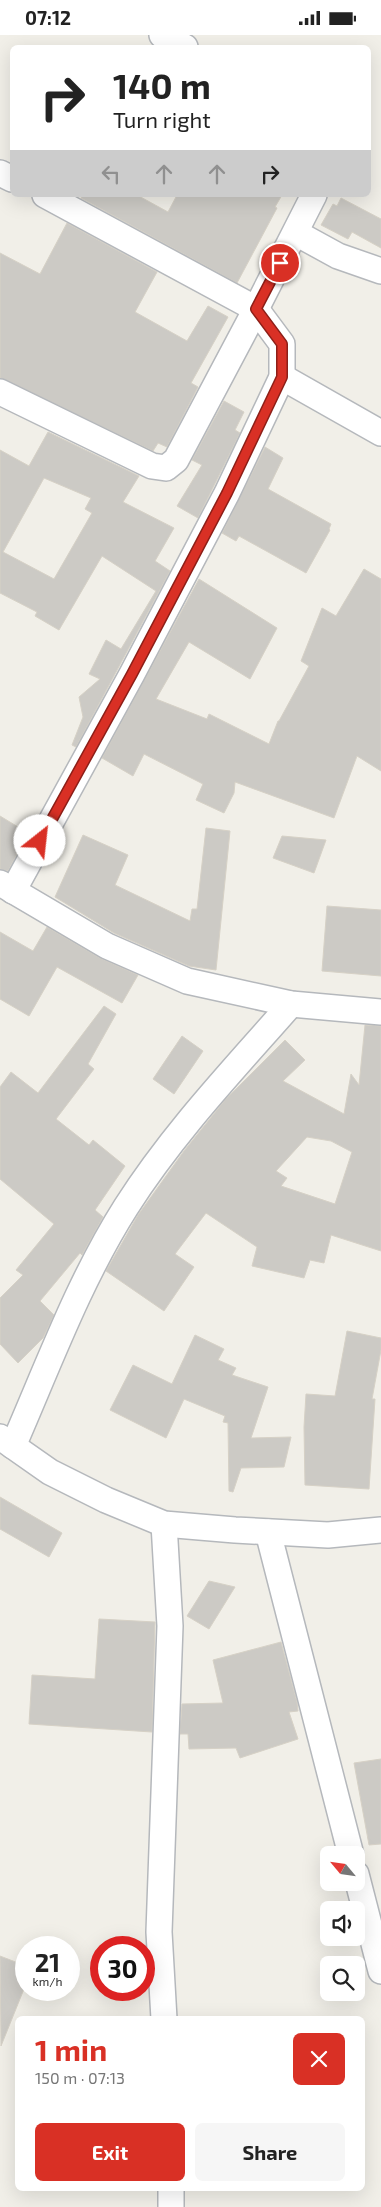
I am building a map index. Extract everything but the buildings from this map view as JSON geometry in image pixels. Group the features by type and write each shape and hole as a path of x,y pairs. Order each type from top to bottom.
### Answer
{"street":[{"path":"162,35 181,45"},
{"path":"49,197 256,309 282,344 282,377 227,493 132,674 6,887 107,946 186,981 291,1004 381,1012"},
{"path":"0,392 152,466 166,468 176,460 296,233 313,197"},
{"path":"296,233 338,256 381,271"},
{"path":"282,377 381,433"},
{"path":"291,1004 177,1134 126,1207 93,1266 6,1442 50,1472 106,1500 164,1524 328,1535 381,1530"},
{"path":"164,1524 170,1626 159,1931 164,2016"},
{"path":"268,1532 350,1846"},
{"path":"360,1891 381,1971"},
{"path":"171,2191 171,2207"}],"route":[{"path":"40,841 132,674 227,493 282,377 282,344 256,309 280,263"}]}
